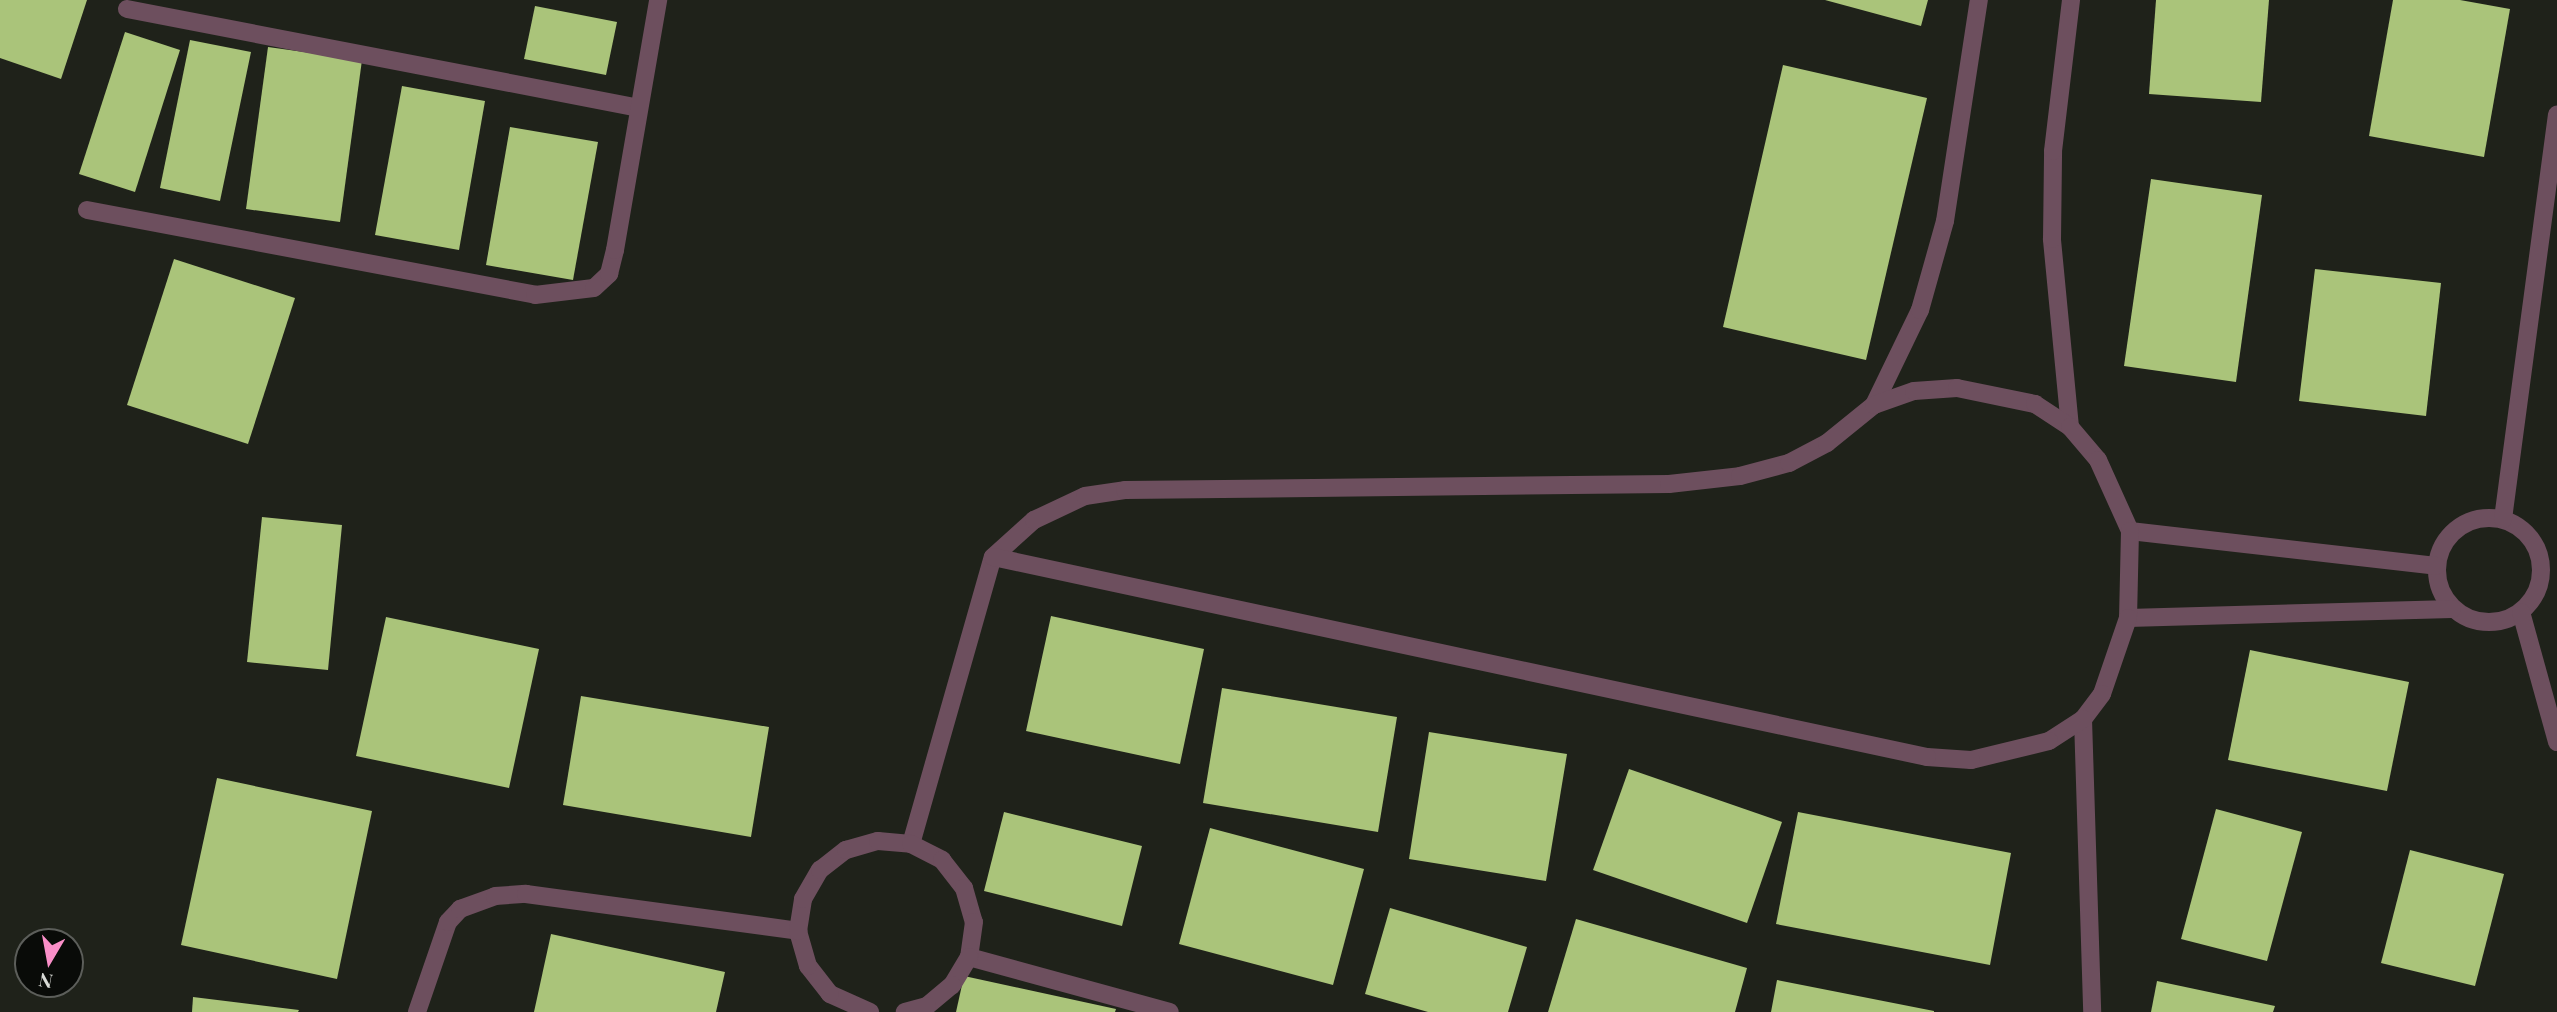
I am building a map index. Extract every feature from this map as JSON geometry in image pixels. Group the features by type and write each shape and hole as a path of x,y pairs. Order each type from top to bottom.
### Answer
{"street":[{"path":"88,210 535,295 568,296 594,288 609,274 658,0"},
{"path":"1874,405 1920,310 1945,220 1979,0"},
{"path":"2070,427 2052,239 2053,151 2071,0"},
{"path":"127,9 639,108"},
{"path":"2503,519 2557,115"},
{"path":"911,844 993,557 1060,505 1125,490 1669,484 1740,476 1808,453 1874,405 1914,391 1957,387 2035,404 2070,427 2098,460 2130,531 2128,618 2102,694 2083,719 2014,754 1927,757 993,557"},
{"path":"2503,519 2524,530 2542,572 2536,594 2521,612 2498,622 2474,621 2452,609 2439,589 2436,566 2443,543 2458,527 2503,519"},
{"path":"2130,531 2436,566"},
{"path":"2128,618 2452,609"},
{"path":"2521,612 2557,742"},
{"path":"2083,719 2092,1012"},
{"path":"870,1012 862,1012 822,985 808,966 799,931 803,899 820,870 846,850 878,841 911,844 942,860 964,888 974,922 969,957 952,985 927,1006 905,1012"},
{"path":"416,1012 448,922 460,909 495,896 526,894 799,931"},
{"path":"969,957 1170,1012"}],"building":[{"path":"0,0 87,0 61,79 0,58"},
{"path":"1825,0 1928,0 1921,26"},
{"path":"2156,0 2269,0 2261,102 2149,94"},
{"path":"2393,0 2460,0 2510,9 2484,157 2369,136"},
{"path":"535,6 617,22 606,75 524,59"},
{"path":"125,32 180,50 135,192 79,174"},
{"path":"190,40 251,52 220,201 160,188"},
{"path":"268,47 362,60 340,222 246,209"},
{"path":"1783,65 1927,98 1866,360 1723,327"},
{"path":"402,86 485,101 459,250 375,235"},
{"path":"510,127 598,142 573,280 486,265"},
{"path":"2151,179 2262,195 2236,382 2124,366"},
{"path":"174,259 295,298 248,444 127,405"},
{"path":"2315,269 2441,283 2426,416 2299,401"},
{"path":"262,517 342,525 328,670 247,662"},
{"path":"1051,616 1204,649 1180,764 1026,731"},
{"path":"386,617 539,649 509,788 356,756"},
{"path":"2250,650 2409,682 2387,791 2228,760"},
{"path":"1222,688 1397,717 1378,832 1203,803"},
{"path":"581,696 769,727 751,837 563,805"},
{"path":"1429,732 1567,754 1546,881 1409,859"},
{"path":"1629,769 1782,822 1747,923 1593,870"},
{"path":"217,778 372,811 337,979 181,945"},
{"path":"2216,809 2302,832 2267,961 2181,939"},
{"path":"1004,812 1142,846 1122,926 984,891"},
{"path":"1798,812 2011,853 1990,965 1776,924"},
{"path":"1210,828 1364,869 1333,985 1179,944"},
{"path":"2410,850 2504,874 2475,986 2381,963"},
{"path":"1390,908 1527,947 1508,1012 1428,1012 1365,994"},
{"path":"1576,919 1747,968 1735,1012 1548,1012"},
{"path":"551,934 725,972 716,1012 534,1012"},
{"path":"964,976 1116,1009 1115,1012 956,1012"},
{"path":"1777,980 1934,1011 1934,1012 1771,1012"},
{"path":"2157,981 2275,1006 2273,1012 2151,1012"},
{"path":"193,997 299,1010 192,1012"}]}
